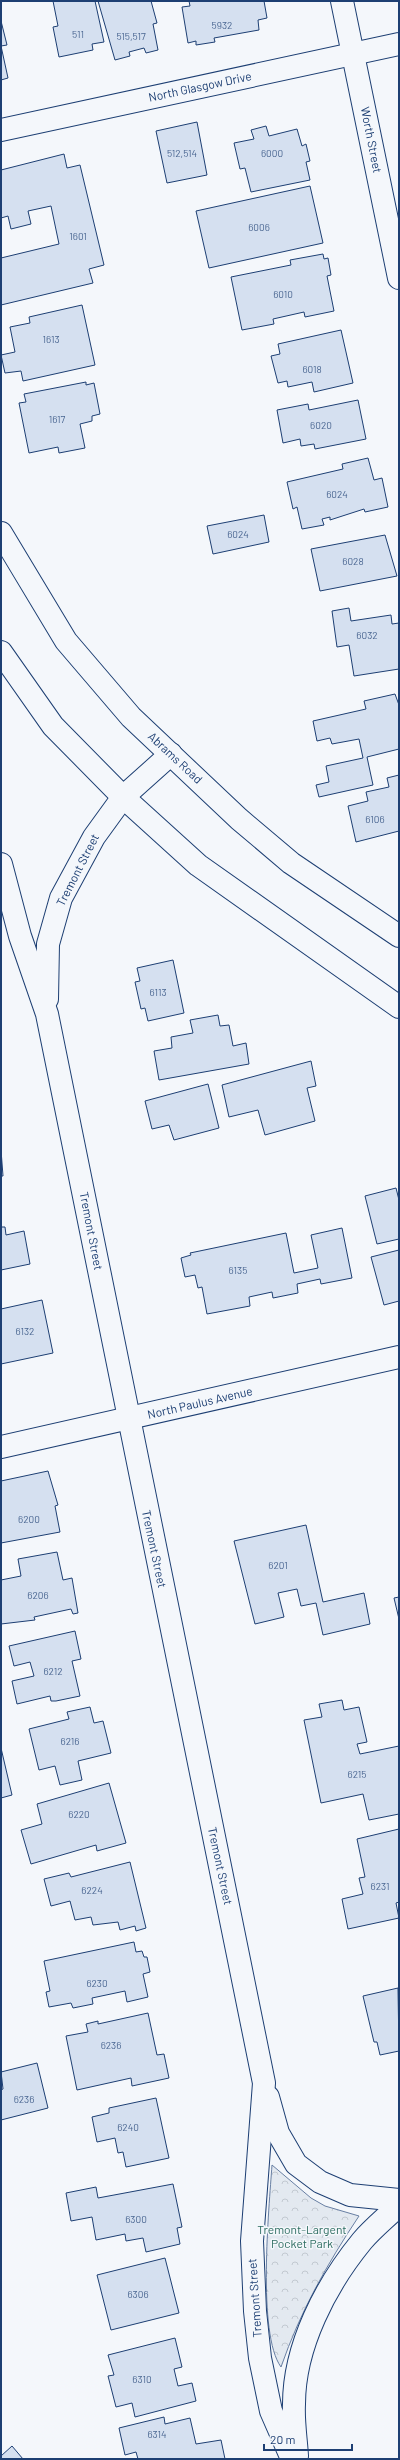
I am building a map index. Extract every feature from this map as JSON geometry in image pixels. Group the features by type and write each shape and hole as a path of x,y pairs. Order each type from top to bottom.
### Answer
{"street":[{"name":"Worth Street","path":"342,1 399,278"},
{"name":"North Glasgow Drive","path":"1,130 399,44"},
{"name":"Abrams Road","path":"1,533 66,641 131,717 239,819 291,863 399,936"},
{"path":"1,652 53,726 123,797 198,865 399,1006"},
{"name":"Tremont Street","path":"47,1014 48,944 60,898 94,837 123,797 171,754"},
{"name":"Tremont Street","path":"1,864 20,936 47,1014 264,2083 278,2134 296,2164 320,2182 350,2195 399,2200"},
{"name":"North Paulus Avenue","path":"1,1447 399,1357"},
{"name":"Tremont Street","path":"264,2083 252,2241 254,2311 260,2358 271,2411 292,2459"},
{"path":"297,2459 294,2403 299,2364 312,2324 337,2275 363,2240 399,2205"}],"green space":[{"name":"Tremont-Largent Pocket Park","path":"272,2165 311,2198 325,2206 359,2216 325,2270 315,2289 288,2347 281,2367 274,2351 269,2328 267,2300 267,2239"}],"building":[{"path":"53,1 95,1 104,42 92,44 93,50 59,57 53,27 58,26"},
{"path":"98,1 151,1 157,23 153,24 158,50 146,53 144,48 129,52 130,56 115,60"},
{"path":"189,1 264,1 267,18 258,20 259,30 214,38 215,42 196,45 196,41 188,43 182,7 190,6"},
{"path":"1,21 7,45 1,46"},
{"path":"1,46 8,78 1,80"},
{"path":"197,122 207,175 167,183 156,131"},
{"path":"266,126 269,136 297,129 302,146 306,144 310,161 306,162 310,180 251,192 245,168 240,169 234,143 254,139 251,130"},
{"path":"64,154 67,168 80,165 104,265 89,269 93,283 1,305 1,258 59,244 51,206 28,211 31,224 11,229 8,216 1,218 1,170"},
{"path":"310,186 323,243 209,268 196,211"},
{"path":"323,254 324,259 328,258 331,275 327,276 334,311 305,317 304,312 273,319 274,324 242,330 231,277 291,265 290,260"},
{"path":"82,305 95,365 23,381 21,371 5,373 1,355 15,352 10,327 30,323 29,317"},
{"path":"341,330 353,383 314,392 312,382 288,387 287,381 278,383 271,356 280,354 278,344"},
{"path":"86,382 86,385 94,383 100,414 92,416 92,421 80,424 85,448 59,453 58,447 29,453 19,403 26,402 24,394"},
{"path":"358,400 366,439 315,449 314,444 301,446 300,439 283,443 277,410 308,404 309,410"},
{"path":"368,458 374,480 382,478 388,507 365,512 364,509 330,520 330,517 322,519 324,525 302,529 297,507 293,509 287,482 343,469 342,464"},
{"path":"264,515 269,542 213,554 207,526"},
{"path":"385,535 397,576 320,591 311,549"},
{"path":"349,608 351,621 391,615 392,624 399,623 399,669 354,676 349,645 337,647 332,611"},
{"path":"395,694 399,705 399,749 367,757 373,785 319,797 316,785 329,782 326,766 363,758 359,739 332,744 330,738 317,741 313,721 366,709 364,701"},
{"path":"399,775 399,831 356,842 348,806 368,801 366,792 389,787 387,778"},
{"path":"173,960 184,1013 148,1021 145,1008 141,1009 135,982 140,981 137,968"},
{"path":"218,1015 220,1026 229,1025 233,1046 246,1043 249,1064 159,1080 154,1051 172,1048 171,1037 193,1033 190,1020"},
{"path":"311,1061 316,1086 307,1088 315,1121 265,1135 258,1110 229,1117 222,1085"},
{"path":"208,1084 219,1128 174,1140 169,1125 152,1129 145,1101"},
{"path":"1,1150 3,1176 1,1176"},
{"path":"396,1188 399,1200 399,1239 377,1244 365,1196"},
{"path":"1,1227 5,1227 6,1235 24,1231 30,1264 1,1270"},
{"path":"342,1228 352,1278 321,1284 320,1279 297,1284 298,1293 273,1298 272,1292 249,1297 250,1306 207,1314 202,1287 198,1288 195,1275 185,1277 181,1258 191,1255 190,1253 286,1233 294,1273 318,1268 311,1235"},
{"path":"399,1250 399,1301 384,1305 371,1257"},
{"path":"42,1300 53,1353 1,1364 1,1309"},
{"path":"48,1471 58,1505 55,1506 60,1532 1,1543 1,1481"},
{"path":"306,1525 323,1602 364,1593 370,1624 323,1635 316,1603 301,1606 297,1589 278,1593 284,1617 255,1624 234,1541"},
{"path":"57,1552 63,1580 72,1578 78,1613 73,1614 71,1609 34,1617 35,1620 1,1624 1,1580 21,1576 18,1559"},
{"path":"399,1597 399,1619 394,1598"},
{"path":"75,1631 81,1659 72,1661 80,1696 51,1701 50,1696 17,1704 12,1681 34,1676 30,1662 14,1666 9,1646"},
{"path":"342,1700 344,1710 359,1707 367,1742 357,1744 360,1754 399,1746 399,1814 369,1820 363,1794 321,1803 304,1720 322,1717 319,1704"},
{"path":"90,1707 94,1723 103,1721 111,1753 78,1761 82,1780 60,1785 55,1766 39,1770 29,1729 69,1719 67,1712"},
{"path":"1,1748 12,1795 1,1798"},
{"path":"109,1783 126,1843 97,1851 96,1845 31,1864 21,1830 42,1824 37,1804"},
{"path":"399,1829 399,1902 396,1903 399,1918 348,1929 342,1899 363,1894 359,1878 365,1877 357,1839"},
{"path":"130,1862 146,1928 136,1931 135,1926 120,1930 118,1922 93,1925 91,1917 75,1920 70,1901 51,1906 44,1879 69,1873 71,1877"},
{"path":"134,1942 136,1952 142,1951 144,1957 147,1957 150,1972 143,1974 148,1997 127,2002 125,1991 92,1998 93,2004 73,2008 71,2003 49,2007 46,1992 50,1991 44,1961"},
{"path":"398,1988 399,2051 380,2055 377,2042 374,2042 363,1996"},
{"path":"148,2013 157,2055 164,2054 169,2078 132,2086 131,2078 77,2090 66,2036 88,2032 86,2024 98,2021 98,2024"},
{"path":"37,2063 48,2108 1,2120 1,2090 3,2089 1,2072"},
{"path":"156,2098 169,2158 126,2167 123,2152 118,2153 115,2138 97,2142 92,2117 109,2113 109,2108"},
{"path":"173,2184 182,2227 177,2228 180,2244 146,2252 143,2238 126,2241 125,2234 96,2240 92,2217 71,2221 66,2193 96,2187 98,2198"},
{"path":"165,2258 179,2313 111,2330 97,2275"},
{"path":"175,2338 182,2367 174,2369 178,2386 192,2383 196,2401 135,2417 132,2403 116,2407 108,2376 114,2375 108,2355"},
{"path":"164,2417 165,2424 190,2418 196,2444 221,2440 225,2459 138,2459 136,2452 125,2455 119,2428"},
{"path":"12,2446 23,2459 1,2459 1,2456"}]}
